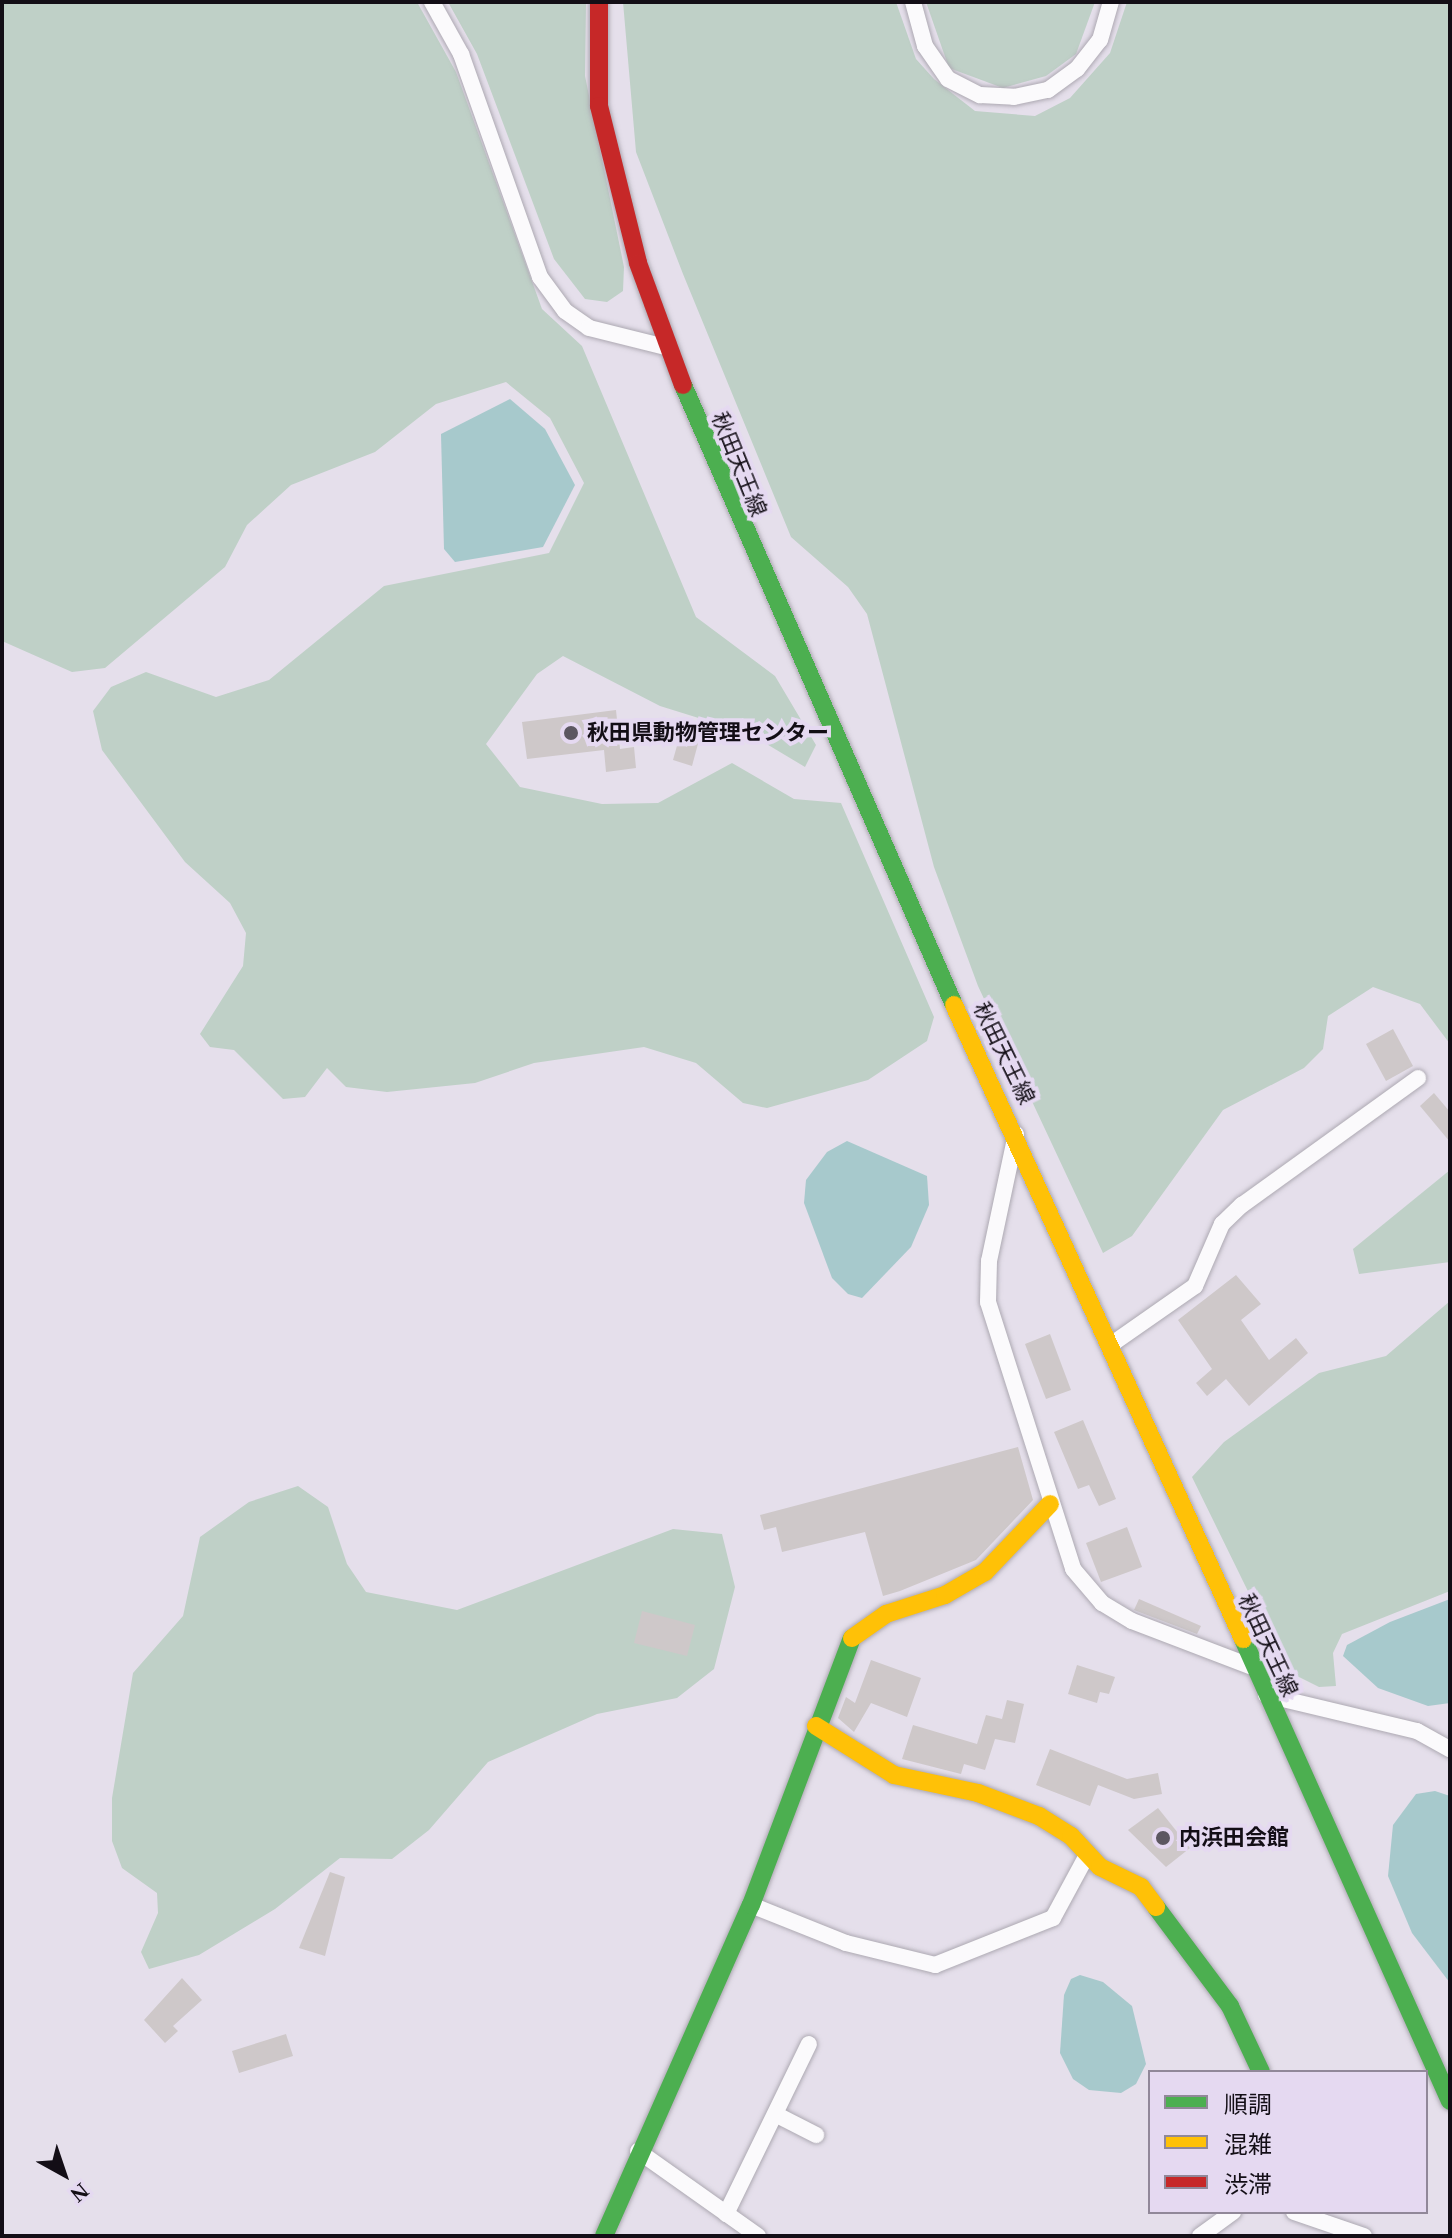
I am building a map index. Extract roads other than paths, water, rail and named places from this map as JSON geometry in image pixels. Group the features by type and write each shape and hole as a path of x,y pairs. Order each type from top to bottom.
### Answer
{"main road":[{"name":"秋田天王線","path":"599,2 599,106 638,263 666,347 911,917 1016,1133 1250,1666 1450,2101"},
{"path":"604,2236 638,2151 751,1905 816,1726 852,1638 886,1614 945,1595 985,1572 1050,1504"},
{"path":"816,1726 894,1775 978,1793 1039,1816 1071,1836 1087,1855 1141,1887 1218,1986 1260,2070"}],"street":[{"path":"432,2 461,54 540,277 565,311 589,328 666,347"},
{"path":"913,2 925,46 948,79 980,95 1014,97 1048,90 1077,69 1100,40 1111,2"},
{"path":"1109,1346 1195,1286 1222,1224 1242,1205 1418,1078"},
{"path":"1016,1133 989,1261 988,1302 1073,1569 1102,1603 1132,1621 1250,1666"},
{"path":"1264,1694 1417,1731 1450,1749"},
{"path":"751,1905 846,1943 935,1965 1053,1918 1087,1855"},
{"path":"726,2214 809,2044"},
{"path":"777,2115 816,2135"},
{"path":"638,2151 758,2236"},
{"path":"1200,2236 1230,2214"},
{"path":"1298,2214 1337,2232 1364,2236"}],"place":[{"name":"秋田県動物管理センター","path":"571,733"},
{"name":"内浜田会館","path":"1163,1838"}]}
